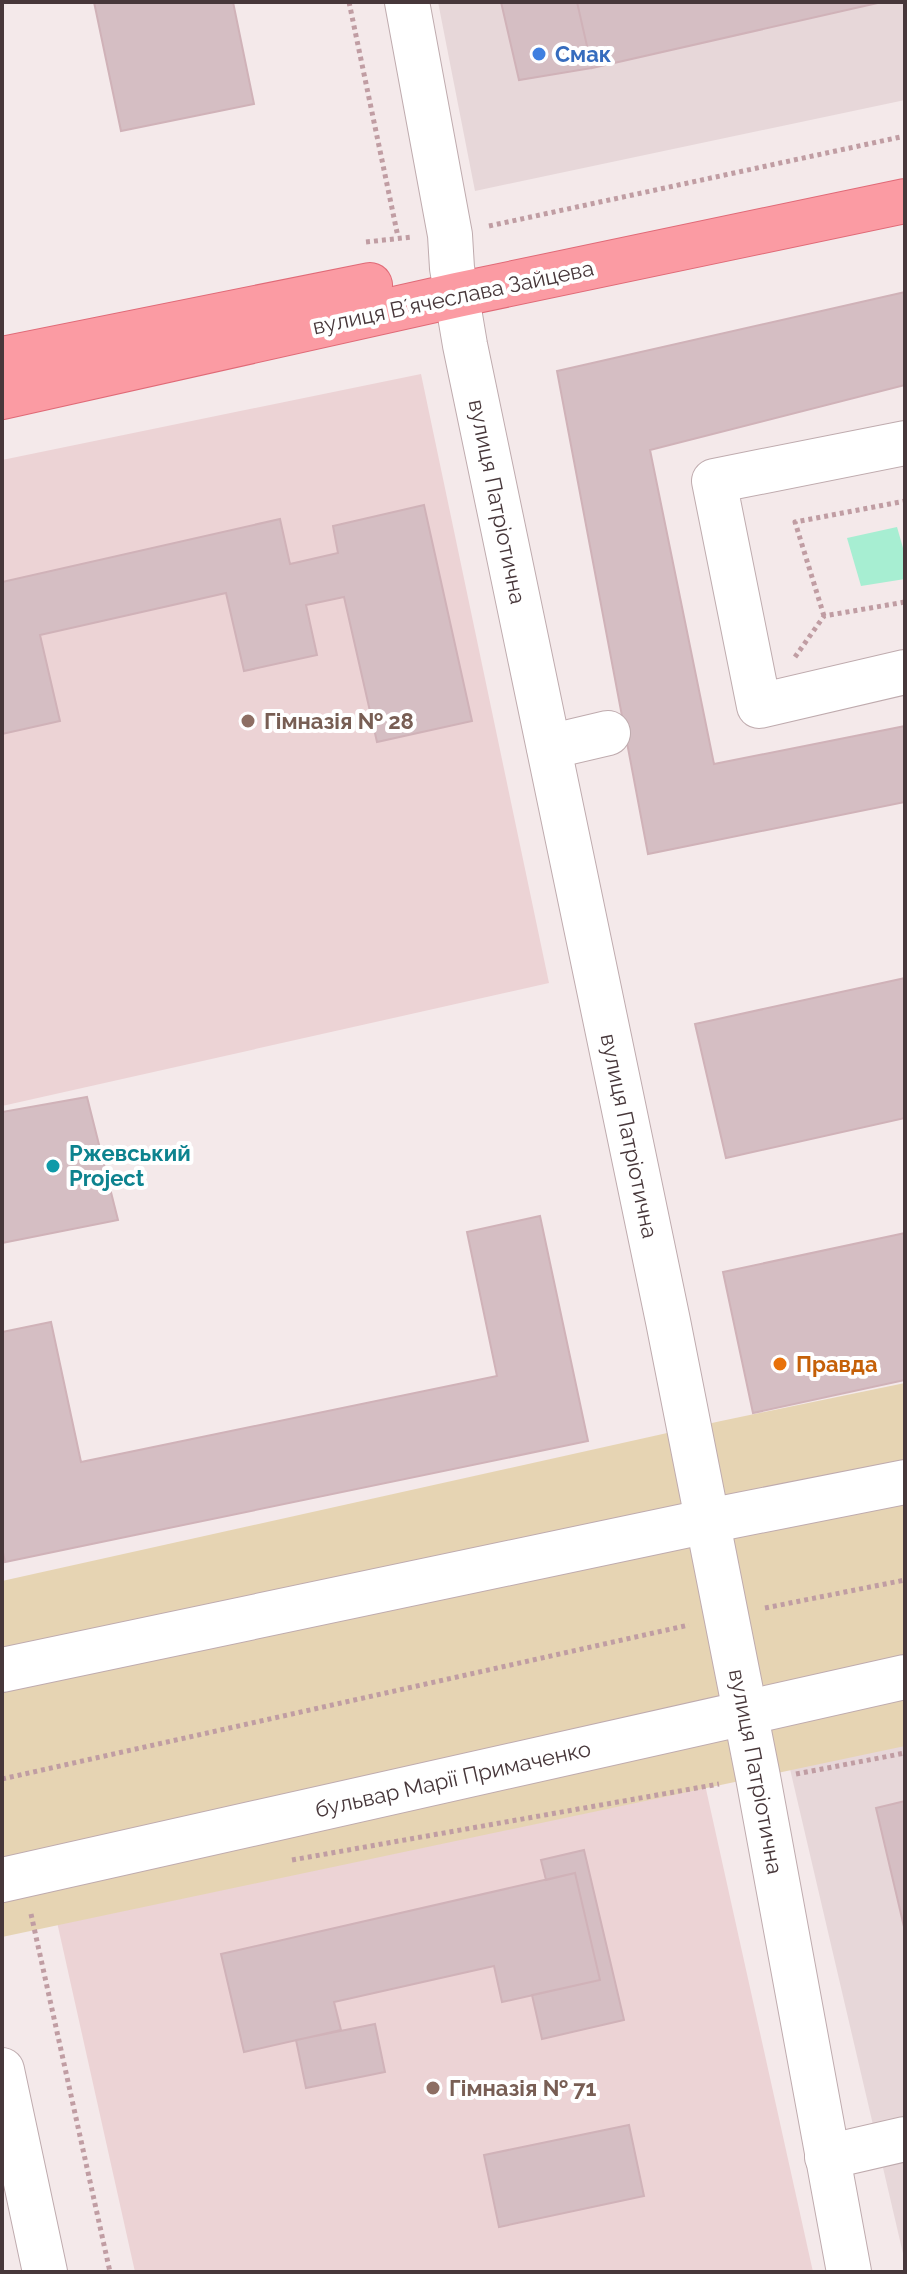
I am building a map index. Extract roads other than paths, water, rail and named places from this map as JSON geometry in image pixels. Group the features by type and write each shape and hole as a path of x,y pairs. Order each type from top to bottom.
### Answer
{"main road":[{"name":"вулиця Вʼячеслава Зайцева","path":"2,397 454,282 905,175"},
{"name":"вулиця Вʼячеслава Зайцева","path":"2,359 905,201"}],"street":[{"name":"вулиця Патріотична","path":"407,2 450,235 454,282 708,1521 849,2272"},
{"path":"905,443 714,481 759,706 905,672"},
{"path":"549,747 608,733"},
{"path":"2,1670 905,1482"},
{"name":"бульвар Марії Примаченко","path":"16,1893 745,1711 905,1677"},
{"path":"2,2070 45,2272"},
{"path":"827,2157 905,2139"}],"place":[{"name":"Смак","path":"539,54"},
{"name":"Гімназія № 28","path":"248,721"},
{"name":"Ржевський Project","path":"53,1166"},
{"name":"Правда","path":"780,1364"},
{"name":"Гімназія № 71","path":"433,2088"}]}
